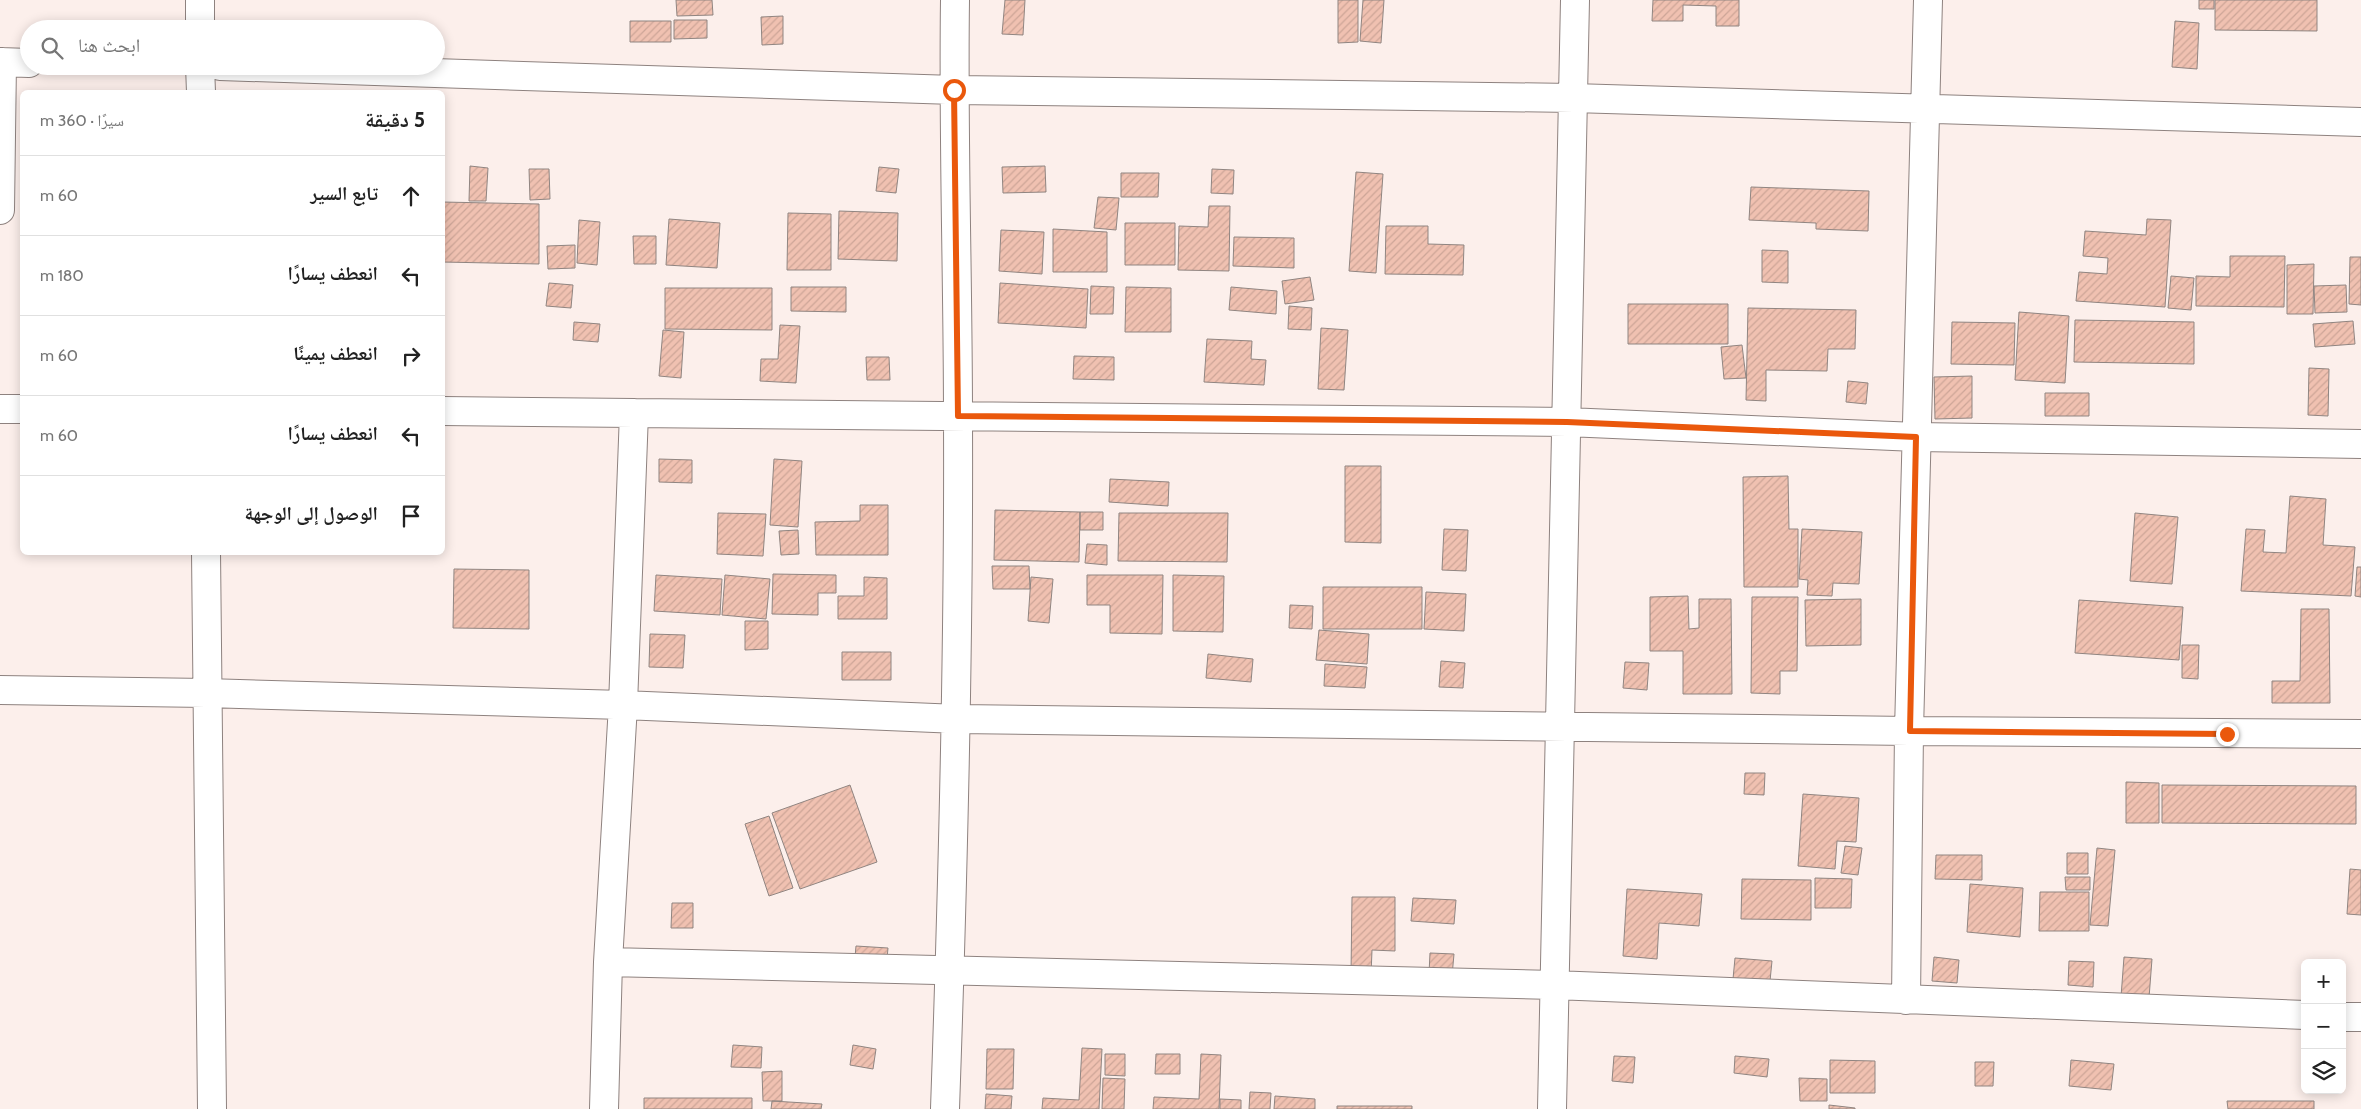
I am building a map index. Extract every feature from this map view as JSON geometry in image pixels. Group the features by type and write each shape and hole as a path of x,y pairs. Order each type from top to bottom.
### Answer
{"street":[{"path":"200,0 200,20"},
{"path":"945,1109 958,719 955,0"},
{"path":"1552,1109 1575,0"},
{"path":"1906,1000 1923,110 1928,0"},
{"path":"0,210 1,62 20,63"},
{"path":"445,73 954,90 1573,98 2361,122"},
{"path":"200,75 201,90"},
{"path":"0,409 20,409"},
{"path":"445,411 1567,422 1916,437 2361,444"},
{"path":"604,1109 608,962 623,705 634,412"},
{"path":"206,555 212,1109"},
{"path":"0,690 206,693 623,705 958,719 1910,731 2361,734"},
{"path":"608,962 1554,985 2301,1015"},
{"path":"2346,1017 2361,1017"}],"building":[{"path":"676,0 712,0 713,15 677,16"},
{"path":"1005,0 1025,0 1023,35 1002,34"},
{"path":"1338,0 1358,0 1358,42 1338,43"},
{"path":"1363,0 1384,0 1381,43 1360,41"},
{"path":"1653,0 1739,0 1739,26 1716,26 1716,6 1683,5 1683,21 1652,21"},
{"path":"2199,0 2214,0 2214,9 2199,9"},
{"path":"2215,0 2317,0 2317,31 2215,30"},
{"path":"783,16 783,44 762,45 761,17"},
{"path":"674,20 707,20 707,38 674,39"},
{"path":"630,21 671,21 671,42 630,42"},
{"path":"2175,21 2199,23 2197,69 2172,67"},
{"path":"470,166 488,168 486,201 469,201"},
{"path":"1045,166 1046,192 1003,193 1002,167"},
{"path":"879,167 899,169 896,193 876,191"},
{"path":"529,169 549,169 550,199 530,200"},
{"path":"1212,169 1234,170 1233,194 1211,193"},
{"path":"1356,172 1383,174 1376,273 1349,271"},
{"path":"1121,173 1159,173 1158,197 1121,197"},
{"path":"1751,187 1869,191 1868,231 1816,229 1816,223 1749,220"},
{"path":"1098,197 1119,198 1116,230 1094,228"},
{"path":"445,202 539,204 539,264 445,262"},
{"path":"1209,206 1230,206 1229,271 1178,270 1179,226 1208,227"},
{"path":"839,211 898,213 897,261 838,259"},
{"path":"788,213 831,214 831,270 787,270"},
{"path":"669,219 720,223 717,268 666,265"},
{"path":"2147,219 2171,220 2165,307 2076,301 2079,272 2107,274 2108,258 2083,256 2085,231 2146,235"},
{"path":"579,220 600,222 597,265 577,263"},
{"path":"1125,223 1175,223 1175,265 1125,265"},
{"path":"1386,226 1428,226 1428,244 1464,245 1463,275 1385,274"},
{"path":"1053,229 1107,232 1107,272 1053,272"},
{"path":"1001,230 1044,232 1042,274 999,271"},
{"path":"633,236 656,236 656,264 634,264"},
{"path":"1234,237 1294,238 1294,268 1233,266"},
{"path":"575,245 575,268 548,269 547,246"},
{"path":"1762,250 1788,251 1788,283 1762,282"},
{"path":"2230,256 2285,256 2284,307 2196,306 2196,276 2230,277"},
{"path":"2350,257 2361,257 2361,305 2349,304"},
{"path":"2314,264 2313,314 2287,314 2287,265"},
{"path":"2171,276 2194,278 2191,310 2168,308"},
{"path":"1310,277 1314,300 1285,304 1282,281"},
{"path":"549,283 573,285 571,308 546,306"},
{"path":"1000,283 1088,289 1086,328 998,323"},
{"path":"2346,285 2347,312 2315,313 2314,286"},
{"path":"1091,286 1114,287 1113,314 1090,314"},
{"path":"791,287 846,287 846,312 791,311"},
{"path":"1126,287 1171,288 1171,332 1125,332"},
{"path":"1231,287 1277,291 1276,314 1229,310"},
{"path":"665,288 772,288 772,330 665,329"},
{"path":"1628,304 1728,304 1728,344 1628,344"},
{"path":"1289,306 1312,308 1311,330 1288,329"},
{"path":"1748,308 1856,310 1855,349 1828,349 1827,371 1766,370 1766,401 1746,400"},
{"path":"2019,312 2069,316 2065,383 2015,380"},
{"path":"2075,320 2194,322 2194,364 2074,362"},
{"path":"2353,321 2355,344 2315,347 2313,324"},
{"path":"574,322 600,324 598,342 573,340"},
{"path":"1952,322 2015,323 2014,365 1951,364"},
{"path":"780,325 800,326 796,383 760,381 761,359 778,359"},
{"path":"1321,328 1348,330 1344,390 1318,389"},
{"path":"663,330 684,332 681,378 659,376"},
{"path":"1207,339 1252,341 1251,359 1266,360 1264,385 1204,382"},
{"path":"1742,345 1746,378 1724,379 1721,347"},
{"path":"1074,356 1114,357 1114,380 1073,379"},
{"path":"866,357 889,357 890,380 867,380"},
{"path":"2309,368 2329,369 2328,416 2308,415"},
{"path":"1972,376 1972,418 1935,419 1934,377"},
{"path":"1848,381 1868,383 1866,404 1846,402"},
{"path":"2045,393 2089,393 2089,416 2045,416"},
{"path":"659,459 692,460 692,483 659,482"},
{"path":"774,459 802,461 798,527 770,525"},
{"path":"1345,466 1381,466 1381,543 1345,542"},
{"path":"1788,476 1789,529 1798,529 1798,587 1744,587 1743,477"},
{"path":"1110,479 1169,482 1168,506 1109,502"},
{"path":"2290,496 2326,499 2323,545 2355,547 2351,596 2241,591 2246,529 2265,530 2263,552 2286,553"},
{"path":"860,505 888,505 888,555 816,555 815,522 860,521"},
{"path":"995,510 1080,512 1079,562 994,560"},
{"path":"1080,512 1103,512 1103,530 1080,530"},
{"path":"718,513 766,514 763,556 717,554"},
{"path":"1119,513 1228,513 1227,562 1118,561"},
{"path":"2135,513 2178,517 2172,584 2130,581"},
{"path":"1444,529 1468,530 1466,571 1442,570"},
{"path":"1802,529 1862,532 1859,584 1833,583 1832,596 1807,595 1808,580 1799,579"},
{"path":"798,530 799,554 781,555 779,531"},
{"path":"1087,544 1107,545 1107,565 1085,563"},
{"path":"992,566 1029,566 1030,589 993,589"},
{"path":"2357,567 2361,567 2361,597 2355,596"},
{"path":"454,569 529,570 529,629 453,628"},
{"path":"773,574 836,575 836,593 818,593 818,615 772,614"},
{"path":"656,575 722,579 720,615 654,611"},
{"path":"725,575 770,579 766,619 722,615"},
{"path":"1087,575 1163,575 1162,634 1110,633 1110,605 1087,605"},
{"path":"1173,575 1224,576 1223,632 1173,631"},
{"path":"864,577 887,578 887,619 838,619 838,596 864,596"},
{"path":"1031,577 1053,579 1049,623 1028,621"},
{"path":"1323,587 1422,587 1422,629 1323,629"},
{"path":"1426,592 1466,594 1464,631 1424,629"},
{"path":"1688,596 1689,629 1699,628 1699,599 1731,599 1732,694 1683,694 1683,651 1650,651 1650,597"},
{"path":"1752,597 1798,597 1797,671 1780,671 1780,694 1751,693"},
{"path":"1861,599 1861,645 1806,646 1805,600"},
{"path":"2079,600 2183,607 2179,660 2075,653"},
{"path":"1290,605 1313,606 1312,629 1289,628"},
{"path":"2301,609 2329,609 2330,703 2272,703 2272,681 2300,681"},
{"path":"745,621 768,621 768,649 745,650"},
{"path":"1319,630 1369,634 1367,664 1316,660"},
{"path":"650,634 685,635 683,668 649,667"},
{"path":"2182,645 2199,645 2198,679 2182,678"},
{"path":"842,652 891,652 891,680 842,680"},
{"path":"1208,654 1253,659 1251,682 1206,678"},
{"path":"1441,661 1465,663 1463,688 1439,687"},
{"path":"1625,662 1649,663 1647,690 1623,688"},
{"path":"1325,664 1367,667 1365,688 1324,686"},
{"path":"1745,773 1765,773 1764,795 1744,794"},
{"path":"2126,782 2159,783 2159,823 2126,823"},
{"path":"850,785 877,862 800,889 772,813"},
{"path":"2162,785 2356,786 2356,824 2162,823"},
{"path":"1803,794 1859,798 1856,842 1837,841 1835,869 1798,866"},
{"path":"769,816 793,888 769,896 745,824"},
{"path":"1845,846 1862,848 1858,875 1841,873"},
{"path":"2097,848 2115,850 2108,926 2090,925"},
{"path":"2067,853 2088,853 2088,874 2067,874"},
{"path":"1936,855 1982,855 1982,880 1935,879"},
{"path":"2350,869 2361,870 2361,915 2347,914"},
{"path":"2065,877 2090,877 2090,890 2066,890"},
{"path":"1815,878 1852,879 1851,908 1815,908"},
{"path":"1742,879 1811,880 1811,920 1741,919"},
{"path":"1970,884 2023,888 2020,937 1967,932"},
{"path":"1627,889 1702,894 1699,926 1659,923 1657,959 1623,956"},
{"path":"2040,892 2089,892 2089,931 2039,931"},
{"path":"1352,897 1395,897 1395,951 1372,950 1371,975 1351,974"},
{"path":"1413,898 1456,900 1454,924 1411,921"},
{"path":"672,903 693,903 693,928 671,928"},
{"path":"856,946 888,948 886,969 854,968"},
{"path":"1430,953 1454,954 1452,976 1429,974"},
{"path":"1934,957 1959,960 1957,983 1932,981"},
{"path":"2124,957 2152,959 2149,998 2121,997"},
{"path":"1735,958 1772,961 1770,981 1733,979"},
{"path":"2069,961 2094,962 2093,987 2068,985"},
{"path":"733,1045 762,1047 761,1068 731,1067"},
{"path":"853,1045 876,1049 873,1069 850,1065"},
{"path":"1082,1048 1102,1049 1099,1109 1042,1109 1043,1098 1079,1100"},
{"path":"987,1049 1014,1049 1013,1089 986,1089"},
{"path":"1105,1054 1125,1054 1125,1076 1105,1075"},
{"path":"1156,1054 1180,1054 1180,1074 1155,1074"},
{"path":"1201,1054 1221,1055 1219,1109 1153,1109 1154,1097 1199,1099"},
{"path":"1614,1056 1635,1057 1633,1083 1612,1081"},
{"path":"1735,1056 1769,1059 1767,1077 1734,1073"},
{"path":"1830,1060 1875,1061 1875,1093 1830,1093"},
{"path":"2071,1060 2114,1064 2111,1090 2069,1086"},
{"path":"1975,1062 1994,1062 1993,1086 1975,1086"},
{"path":"782,1071 782,1101 763,1101 762,1072"},
{"path":"1103,1078 1125,1079 1124,1109 1102,1109"},
{"path":"1799,1078 1827,1079 1827,1101 1800,1101"},
{"path":"1250,1092 1271,1093 1270,1109 1249,1109"},
{"path":"986,1094 1012,1096 1011,1109 985,1109"},
{"path":"1275,1096 1315,1099 1315,1109 1274,1109"},
{"path":"644,1098 752,1098 752,1109 644,1109"},
{"path":"1220,1099 1241,1100 1241,1109 1220,1109"},
{"path":"772,1101 822,1104 821,1109 771,1109"},
{"path":"2227,1101 2314,1101 2314,1109 2228,1109"},
{"path":"1829,1105 1855,1108 1855,1109 1829,1109"},
{"path":"1337,1106 1412,1106 1412,1109 1337,1109"}],"route":[{"path":"954,90 958,416 1567,422 1916,437 1910,731 2227,734"}]}
